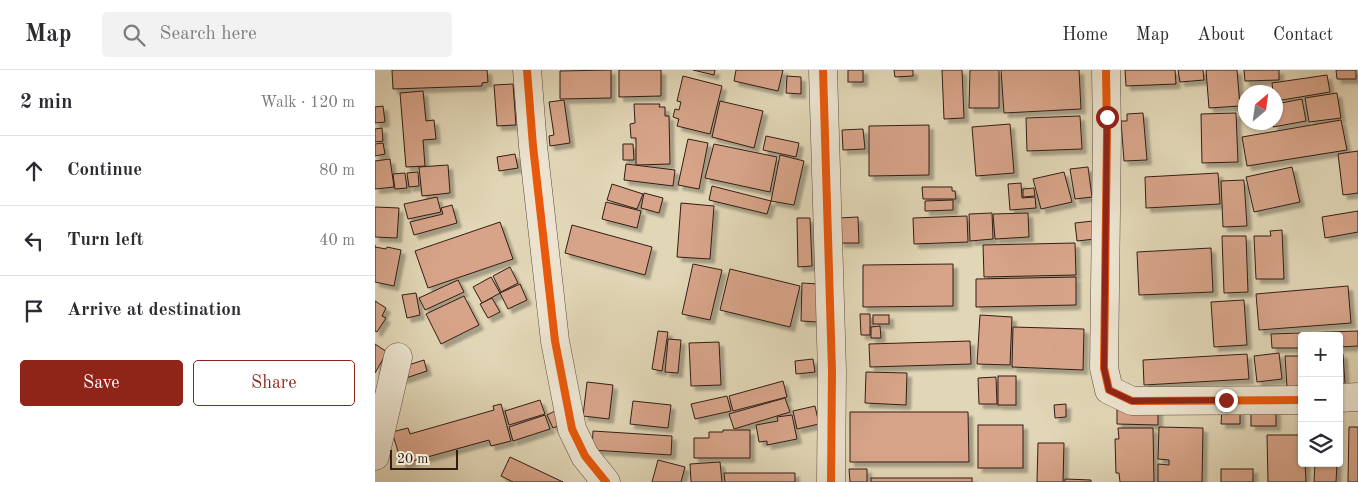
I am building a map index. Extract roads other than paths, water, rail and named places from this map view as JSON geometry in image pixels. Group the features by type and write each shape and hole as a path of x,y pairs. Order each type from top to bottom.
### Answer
{"street":[{"path":"527,70 533,146 555,341 572,429 585,456 606,482"},
{"path":"823,70 832,371 831,482"},
{"path":"1106,70 1104,368 1109,390 1132,401 1298,400"},
{"path":"375,456 398,357"},
{"path":"1343,398 1358,397"}]}
